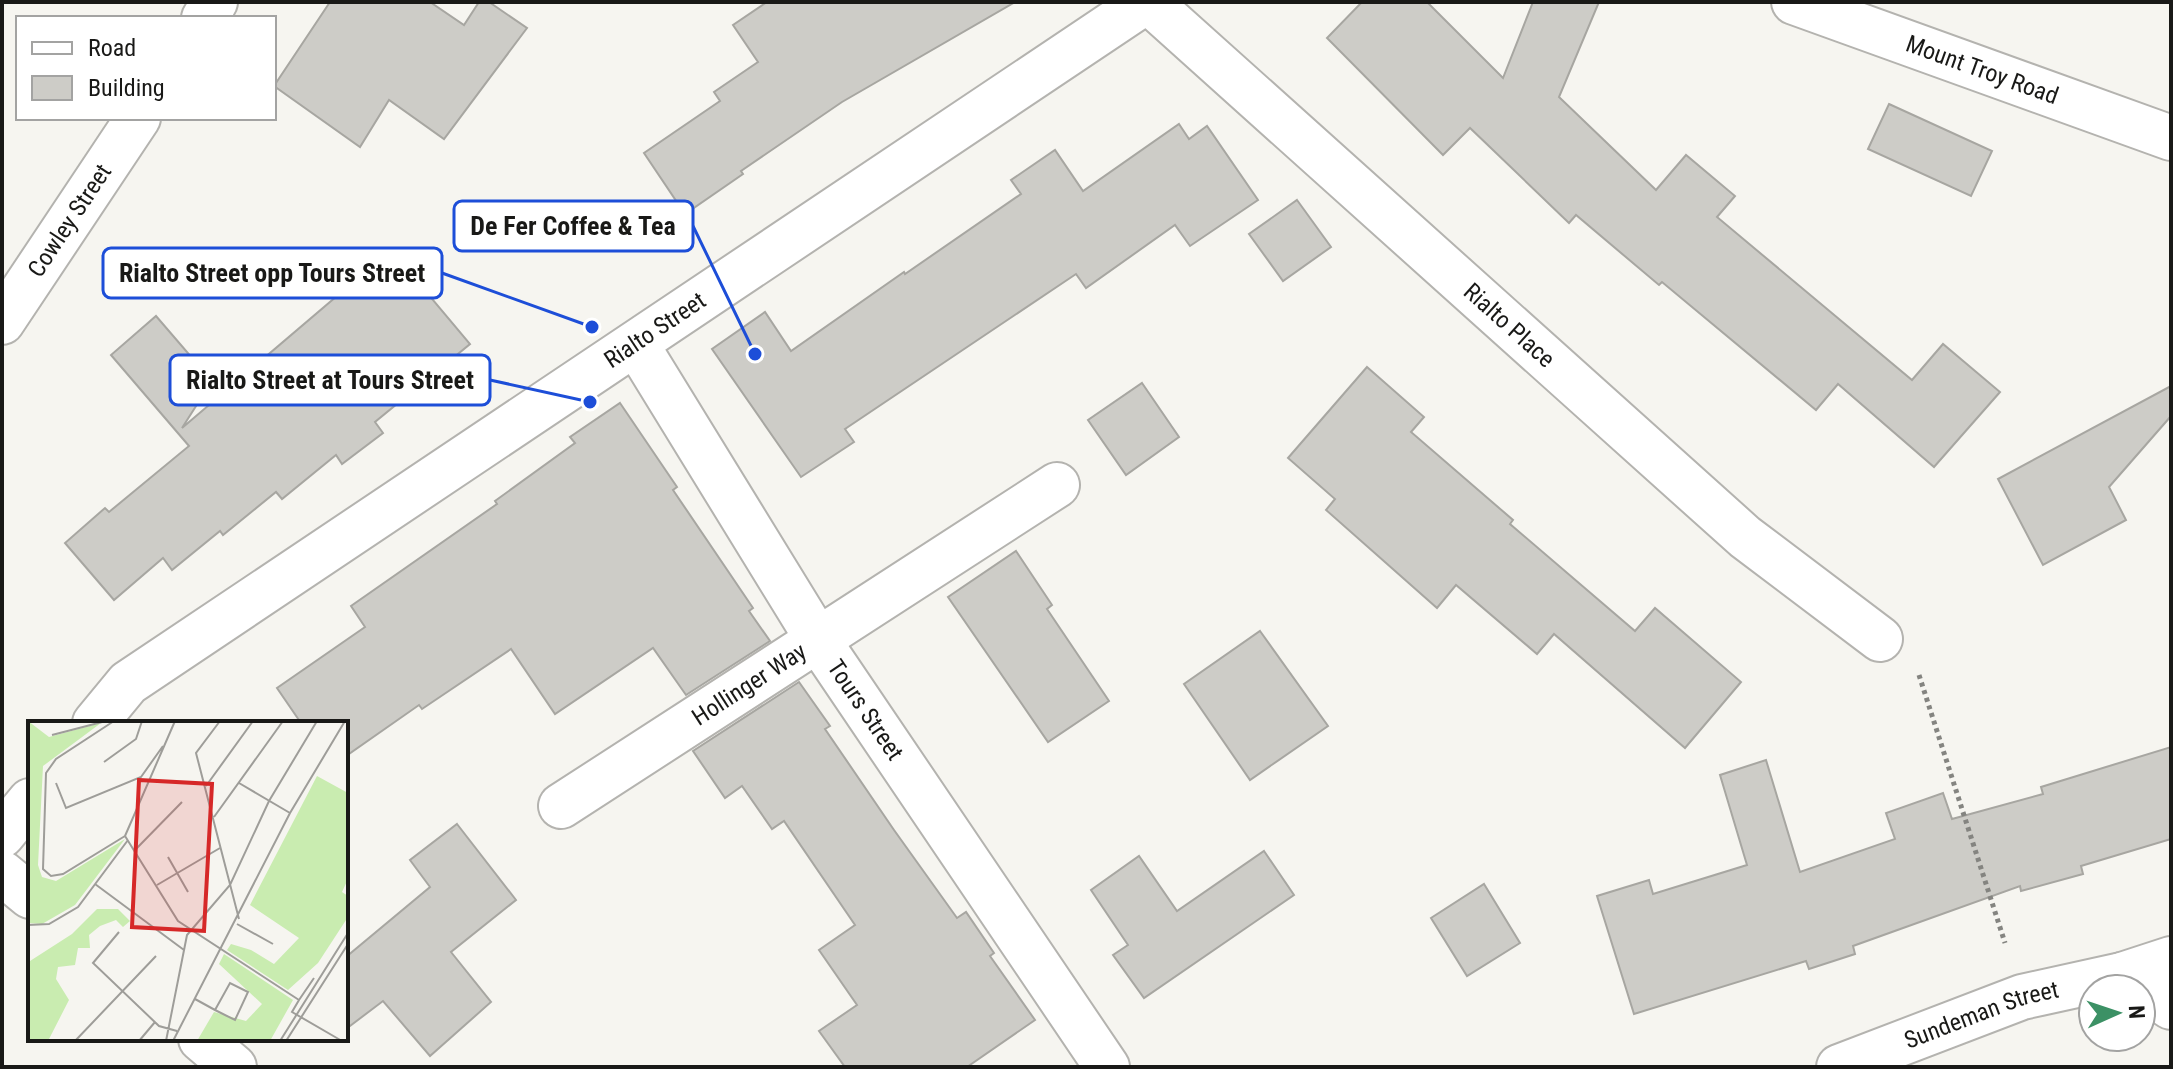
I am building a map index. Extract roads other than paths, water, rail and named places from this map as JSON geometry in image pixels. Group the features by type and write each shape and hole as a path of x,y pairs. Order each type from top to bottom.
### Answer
{"street":[{"name":"Rialto Street","path":"97,721 128,683 1147,2"},
{"name":"Rialto Place","path":"1147,2 1745,537 1880,639"},
{"name":"Mount Troy Road","path":"1794,2 2171,138"},
{"name":"Cowley Street","path":"2,322 137,120"},
{"name":"Tours Street","path":"636,344 818,640 1107,1067"},
{"name":"Hollinger Way","path":"561,806 1057,485"},
{"path":"2,835 28,803"},
{"path":"2,873 28,894"},
{"name":"Sundeman Street","path":"2128,973 2171,959"},
{"name":"Sundeman Street","path":"1839,1067 2022,997 2077,985"},
{"path":"203,1041 234,1067"}],"place":[{"name":"Rialto Street opp Tours Street","path":"592,327"},
{"name":"De Fer Coffee & Tea","path":"755,354"},
{"name":"Rialto Street at Tours Street","path":"590,402"}]}
